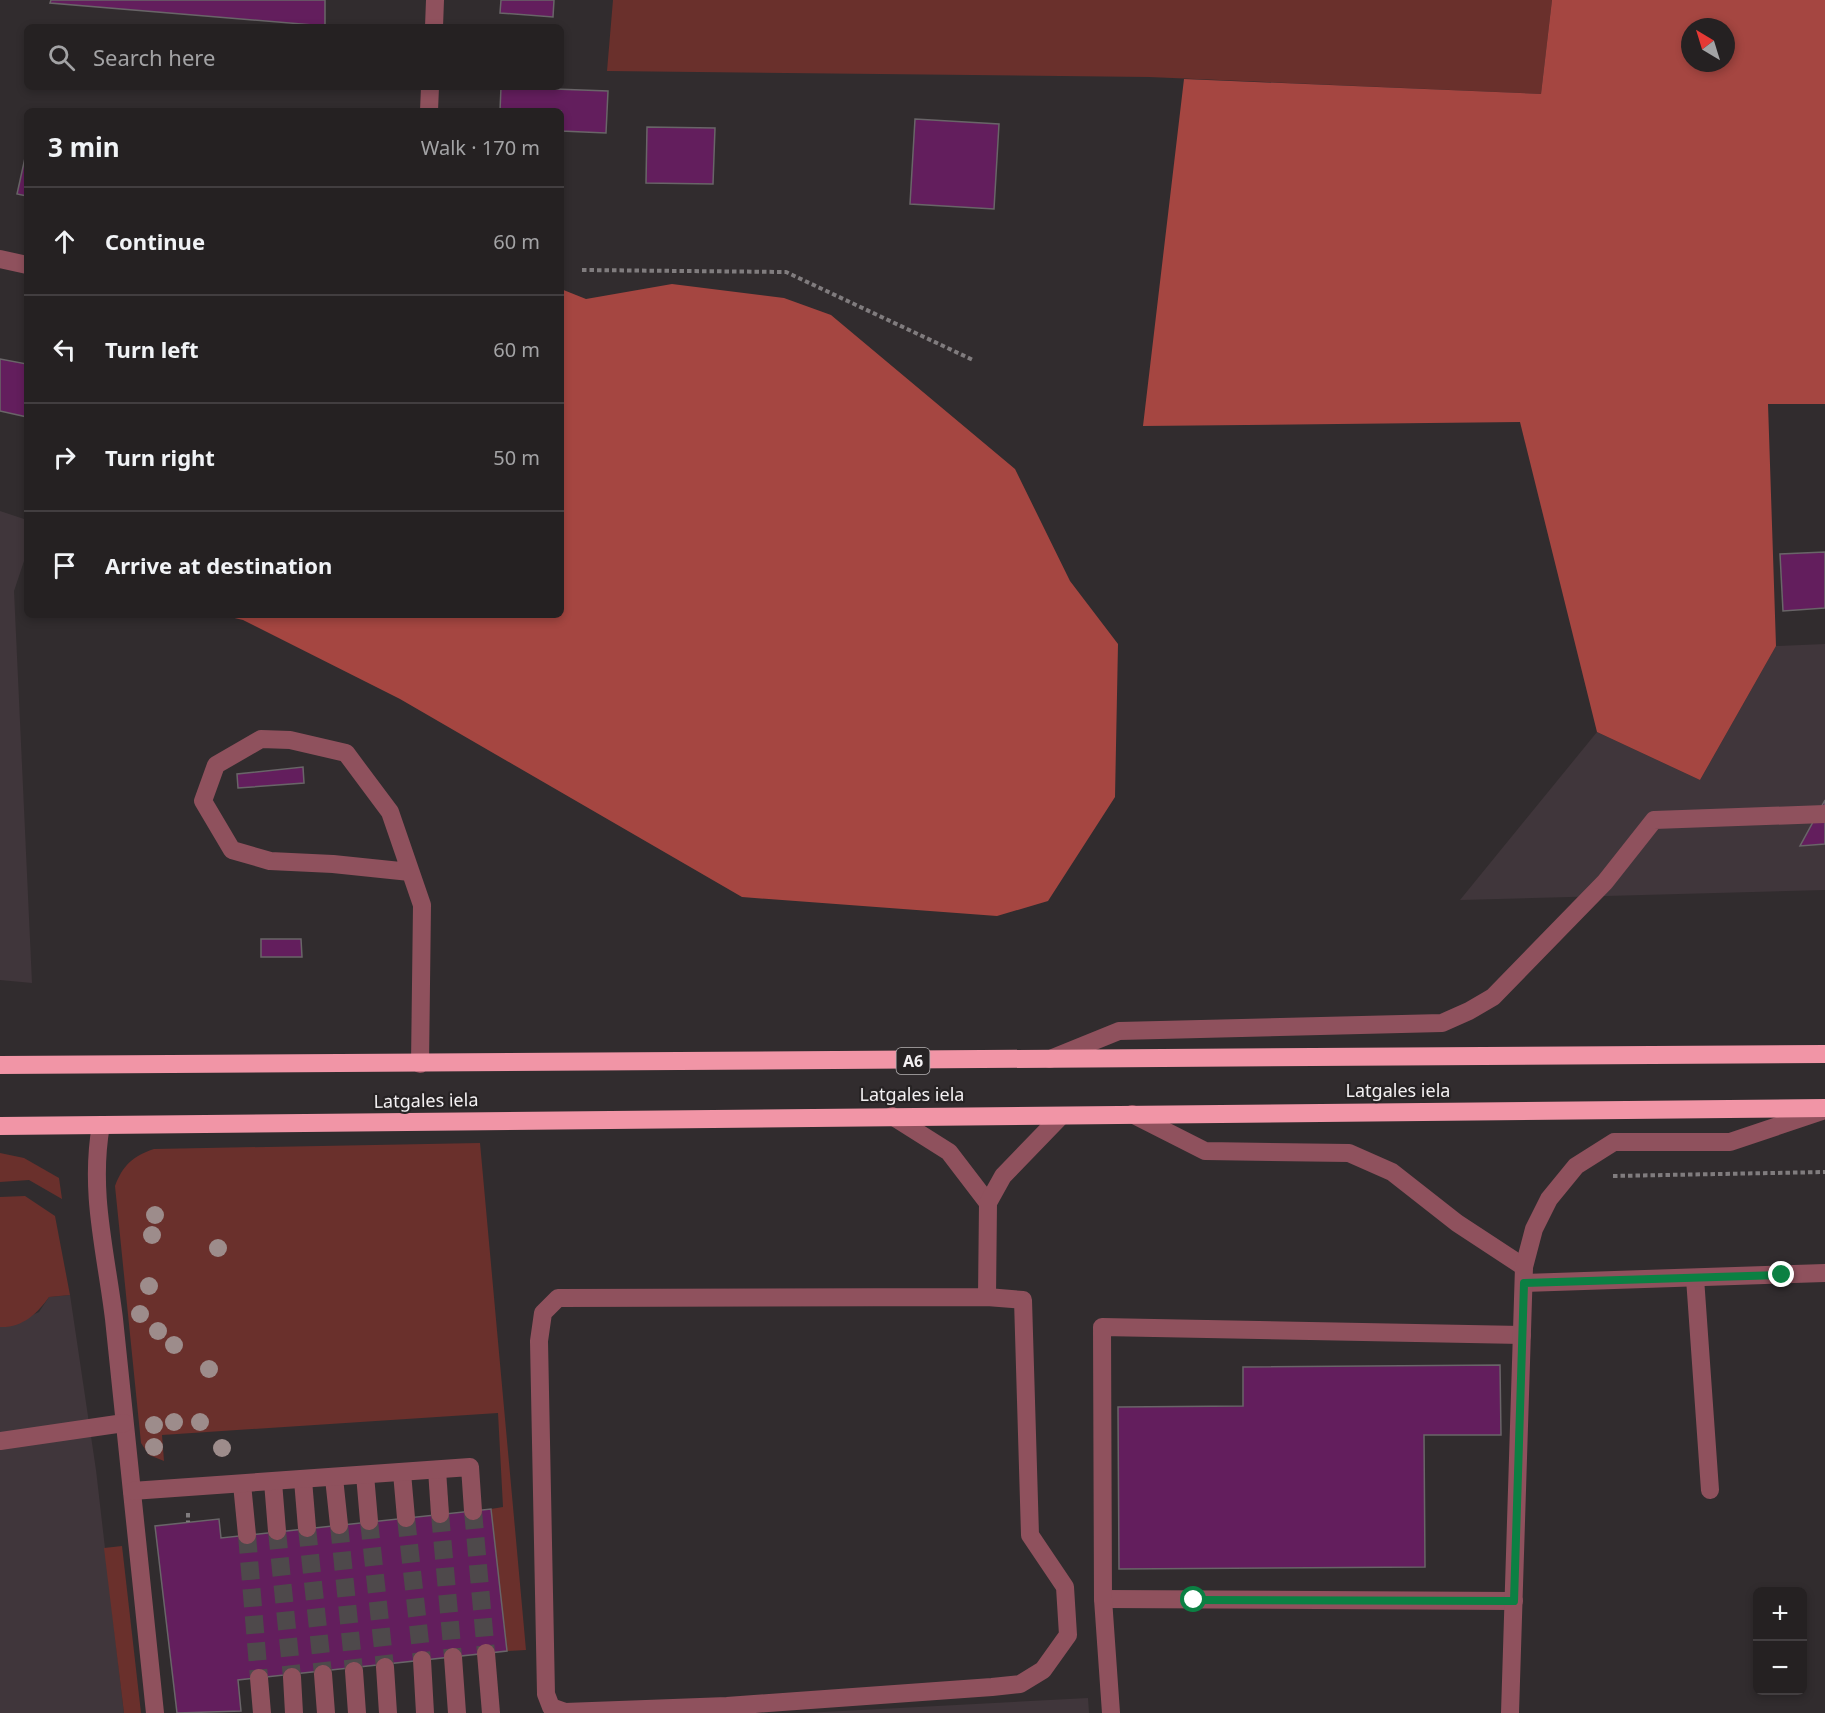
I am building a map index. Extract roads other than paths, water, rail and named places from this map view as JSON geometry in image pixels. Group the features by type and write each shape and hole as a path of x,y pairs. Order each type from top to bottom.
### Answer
{"highway":[{"name":"Latgales iela","path":"0,1065 1825,1054"},
{"name":"Latgales iela","path":"0,1126 1825,1109"}],"street":[{"path":"434,24 435,0"},
{"path":"429,108 430,90"},
{"path":"0,259 24,264"},
{"path":"411,872 333,864 270,861 232,850 203,801 216,765 261,739 290,740 346,753 390,812 411,872 422,905 420,1064"},
{"name":"Latgales iela","path":"1047,1060 1119,1031 1442,1023 1494,997 1605,882 1654,820 1825,814"},
{"path":"1510,1713 1524,1275 1534,1228 1549,1199 1576,1166 1614,1142 1730,1142 1825,1109"},
{"path":"1132,1114 1205,1151 1349,1153 1392,1173 1524,1275 1695,1278 1825,1273"},
{"path":"892,1116 949,1152 988,1203"},
{"path":"987,1297 988,1203 1004,1176 1061,1116"},
{"path":"101,1125 95,1175 96,1197 110,1288 155,1713"},
{"path":"1695,1278 1710,1490"},
{"path":"987,1297 1023,1300 1030,1535 1065,1587 1068,1623 1068,1635 1043,1670 1020,1684 980,1688 727,1706 565,1712 550,1707 546,1694 539,1341 543,1313 558,1298 987,1297"},
{"path":"1111,1713 1103,1599 1102,1328 1522,1335"},
{"path":"0,1441 124,1423"},
{"path":"132,1491 470,1467 473,1510"},
{"path":"437,1470 440,1514"},
{"path":"402,1473 406,1518"},
{"path":"365,1475 369,1521"},
{"path":"334,1478 339,1525"},
{"path":"303,1480 307,1528"},
{"path":"273,1482 277,1531"},
{"path":"242,1484 246,1535"},
{"path":"1103,1599 1514,1601"},
{"path":"486,1653 491,1713"},
{"path":"453,1657 457,1713"},
{"path":"422,1660 424,1713"},
{"path":"385,1667 388,1713"},
{"path":"354,1671 357,1713"},
{"path":"323,1674 326,1713"},
{"path":"292,1677 294,1713"},
{"path":"259,1678 262,1713"}],"tunnel":[{"path":"473,1511 486,1653"},
{"path":"440,1514 453,1657"},
{"path":"406,1518 422,1660"},
{"path":"369,1521 385,1667"},
{"path":"339,1525 354,1671"},
{"path":"307,1528 323,1674"},
{"path":"277,1531 292,1677"},
{"path":"247,1535 259,1678"}]}
